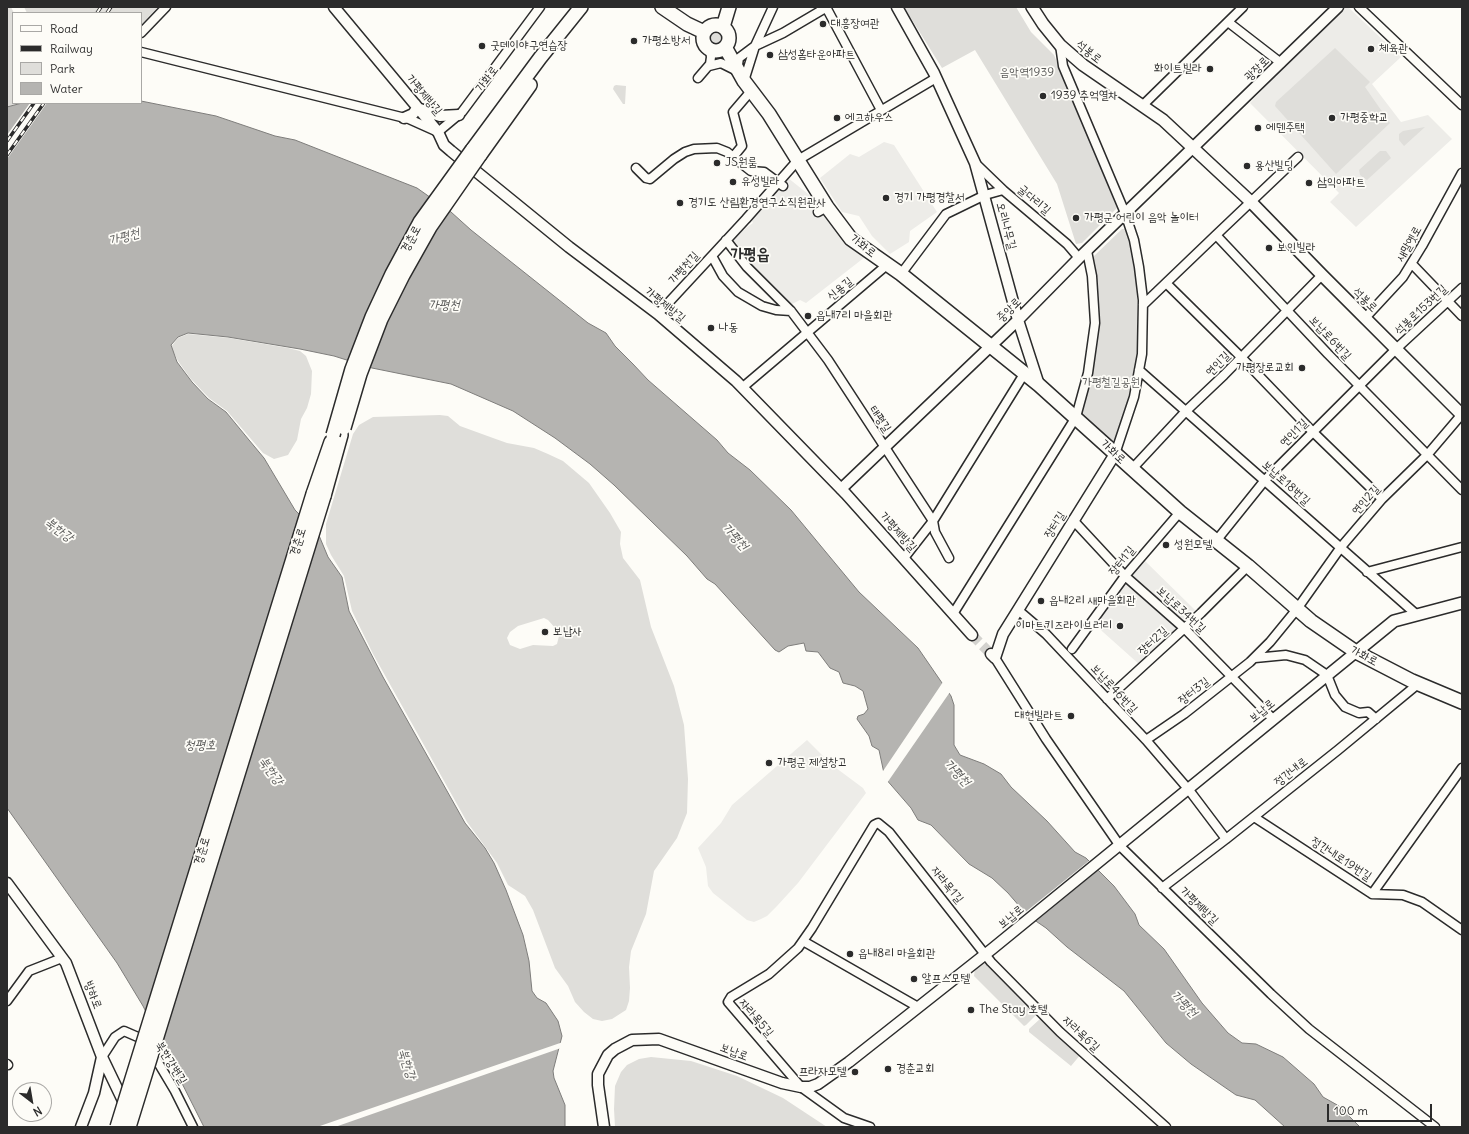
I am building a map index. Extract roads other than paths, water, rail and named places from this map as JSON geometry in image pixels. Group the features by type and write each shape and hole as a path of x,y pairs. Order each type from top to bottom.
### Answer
{"main road":[{"path":"569,22 572,7"},
{"name":"경춘로","path":"476,153 540,58 581,7"},
{"name":"경춘로","path":"117,1127 337,435 352,369 372,317 392,274 420,222 544,66 581,7"},
{"path":"662,7 688,24 704,32"},
{"path":"723,27 729,7"},
{"name":"석봉로","path":"1032,7 1043,24 1060,45 1086,68 1163,120 1194,148 1251,202 1462,414"},
{"path":"712,26 723,27 728,33 719,48 703,42 704,32 712,26"},
{"name":"가화로","path":"719,48 769,114 798,160 822,209 852,239 901,274 1039,385 1180,512 1345,646 1418,684 1462,702"},
{"name":"경춘로","path":"129,1127 318,495"},
{"name":"보납로","path":"1356,652 1394,621 1462,603"}],"street":[{"path":"142,32 166,7"},
{"name":"가평제방길","path":"334,7 358,38 438,132 444,145 569,247 658,314 743,387 841,489 904,558 932,593 972,635"},
{"name":"가화로","path":"438,132 460,114 540,7"},
{"path":"733,157 742,146 733,112 754,46 773,7"},
{"path":"744,81 738,61 742,56 754,46 783,33 826,7 880,110"},
{"name":"오리나무길","path":"897,7 936,78 974,162 985,195 1018,320 1039,385"},
{"path":"1142,106 1243,7"},
{"name":"광장로","path":"1194,148 1338,7"},
{"path":"1359,7 1462,105"},
{"path":"1228,22 1281,63"},
{"path":"1060,45 1063,66 1125,213 1134,240 1139,267 1143,306 1142,354 1134,398 1115,454"},
{"path":"698,78 709,66 719,48 742,56"},
{"path":"142,52 404,118 438,132"},
{"path":"709,66 721,63 744,81"},
{"path":"798,160 936,78"},
{"path":"404,118 414,114 417,106 440,116 460,114"},
{"name":"중앙로","path":"841,489 1018,320 1083,254 1194,148"},
{"path":"636,168 648,179 679,155 694,149 723,149 751,171 764,172 781,184"},
{"path":"1143,306 1298,156"},
{"name":"가평천길","path":"658,314 726,240 781,184 798,160"},
{"path":"974,162 1003,190"},
{"name":"새말옛로","path":"1365,318 1397,284 1412,264 1462,173"},
{"name":"굴다리길","path":"901,274 946,214 985,195 1003,190 1067,244 1083,254"},
{"name":"보납로6번길","path":"1216,235 1360,386 1462,490"},
{"path":"726,240 747,267 791,311 807,332"},
{"path":"953,614 1076,417 1088,373 1095,322 1092,276 1083,254"},
{"name":"가평천길","path":"712,256 723,276 731,286 746,297 770,309 791,311"},
{"name":"신용길","path":"743,387 888,264"},
{"path":"1412,264 1462,316"},
{"name":"연인길","path":"1132,469 1186,411 1242,357 1322,275"},
{"path":"1166,283 1242,357 1312,432 1382,499"},
{"name":"석봉로153번길","path":"1396,349 1462,288"},
{"name":"태평길","path":"807,332 828,360 933,521 936,532 949,558"},
{"name":"연인1길","path":"1216,541 1265,480 1396,349"},
{"name":"보납로18번길","path":"1139,370 1417,615"},
{"path":"904,558 933,521 1024,374"},
{"name":"연인2길","path":"1298,609 1341,547 1382,499 1428,454 1462,414"},
{"name":"장터길","path":"1018,610 1115,454"},
{"name":"장터1길","path":"1072,648 1125,576 1180,512"},
{"name":"보납로34번길","path":"1073,520 1125,576 1184,628 1233,676 1273,719"},
{"path":"1368,572 1462,547"},
{"name":"장터2길","path":"1107,698 1184,628 1248,566"},
{"name":"장터3길","path":"1146,740 1184,714 1255,658 1298,609"},
{"name":"가평제방길","path":"1018,610 1003,634 993,656 1046,739 1120,846 1309,1029 1435,1127"},
{"name":"보납로46번길","path":"1018,610 1046,634 1107,698 1189,790"},
{"name":"보납로","path":"604,1127 598,1085 598,1074 608,1055 619,1046 632,1040 659,1039 782,1083 802,1087 814,1086 828,1078 1120,846 1356,652"},
{"path":"1255,658 1274,655 1292,656 1305,660 1328,675 1335,695 1345,707 1359,713 1368,712 1376,719"},
{"name":"정간내로","path":"1162,888 1254,817 1418,684"},
{"path":"1372,894 1462,768"},
{"path":"1189,790 1226,839"},
{"name":"정간내로19번길","path":"1254,817 1372,894 1403,895 1422,902 1462,930"},
{"name":"자라목1길","path":"804,941 874,825 880,824 889,832 960,921 988,952"},
{"name":"방하로","path":"8,886 62,958 74,982 102,1057 134,1127"},
{"path":"804,941 918,1008"},
{"name":"자라목5길","path":"802,1087 728,1002 731,997 770,974 792,955 804,941"},
{"name":"자라목6길","path":"988,952 1060,1032 1166,1127"},
{"path":"7,1001 29,971 62,958"},
{"name":"북한강변길","path":"102,1057 115,1037 124,1031 140,1038 150,1049 175,1091 193,1127"},
{"path":"81,1127 94,1093 102,1057"},
{"path":"802,1087 844,1118 870,1127"}],"water":[{"name":"청평호","path":"142,101 216,116 275,136 295,140 417,188 451,212 471,230 588,323 606,333 615,346 648,380 717,440 728,453 750,470 791,510 859,592 918,648 951,696 954,705 954,745 960,755 984,764 1001,774 1011,787 1047,821 1075,852 1086,858 1114,886 1135,914 1139,925 1164,949 1202,1003 1228,1033 1242,1043 1256,1044 1283,1057 1314,1084 1323,1097 1339,1106 1360,1127 1285,1127 1255,1100 1236,1095 1191,1064 1166,1043 1124,991 1067,947 1046,928 1027,915 1008,893 992,878 969,864 931,825 918,820 911,808 885,778 879,750 872,746 869,736 857,719 858,716 864,714 868,709 863,691 855,686 843,683 839,672 830,668 818,652 806,651 804,643 788,646 779,652 775,650 715,584 707,579 687,556 614,485 590,464 555,438 513,411 451,384 372,368 334,356 300,349 228,337 188,333 178,337 171,345 177,362 192,382 208,399 226,412 264,458 295,510 318,533 328,557 342,577 349,611 383,677 465,823 485,848 494,863 523,935 529,961 532,991 537,998 546,1003 558,1021 562,1036 553,1071 554,1078 565,1105 565,1127 204,1127 143,1006 117,963 7,808 7,107 18,104 142,104"}],"tunnel":[{"path":"972,635 991,654"}],"railway":[{"path":"98,12 101,7"},
{"path":"108,12 111,7"},
{"path":"7,141 33,104"},
{"path":"7,155 43,104"}],"place":[{"name":"대흥장여관","path":"823,24"},
{"name":"가평소방서","path":"634,41"},
{"name":"굿데이야구연습장","path":"482,46"},
{"name":"체육관","path":"1371,49"},
{"name":"삼성홈타운아파트","path":"770,55"},
{"name":"화이트빌라","path":"1210,69"},
{"name":"1939 추억열차","path":"1043,96"},
{"name":"에그하우스","path":"837,118"},
{"name":"가평중학교","path":"1332,118"},
{"name":"에덴주택","path":"1258,128"},
{"name":"JS원룸","path":"717,163"},
{"name":"용산빌딩","path":"1247,166"},
{"name":"유성빌라","path":"733,182"},
{"name":"삼익아파트","path":"1309,183"},
{"name":"경기 가평경찰서","path":"886,198"},
{"name":"경기도 산림환경연구소직원관사","path":"680,203"},
{"name":"가평군 어린이 음악 놀이터","path":"1076,218"},
{"name":"보인빌라","path":"1269,248"},
{"name":"읍내7리 마을회관","path":"808,316"},
{"name":"나동","path":"711,328"},
{"name":"가평장로교회","path":"1302,368"},
{"name":"성원모텔","path":"1166,545"},
{"name":"읍내2리 새마을회관","path":"1041,601"},
{"name":"이마트키즈라이브러리","path":"1120,626"},
{"name":"보납사","path":"545,632"},
{"name":"대현빌라트","path":"1071,716"},
{"name":"가평군 제설창고","path":"769,763"},
{"name":"읍내8리 마을회관","path":"850,954"},
{"name":"알프스모텔","path":"914,979"},
{"name":"The Stay 호텔","path":"971,1010"},
{"name":"경춘교회","path":"888,1069"},
{"name":"프라자모텔","path":"855,1072"}],"district":[{"name":"가평읍","path":"750,254"}],"park label":[{"name":"음악역1939","path":"1027,73"},
{"name":"가평철길공원","path":"1111,383"}],"water label":[{"name":"가평천","path":"124,237"},
{"name":"가평천","path":"444,305"},
{"name":"북한강","path":"59,530"},
{"name":"가평천","path":"735,537"},
{"name":"북한강","path":"271,771"},
{"name":"가평천","path":"957,773"},
{"name":"가평천","path":"1184,1004"},
{"name":"북한강","path":"407,1064"}]}
